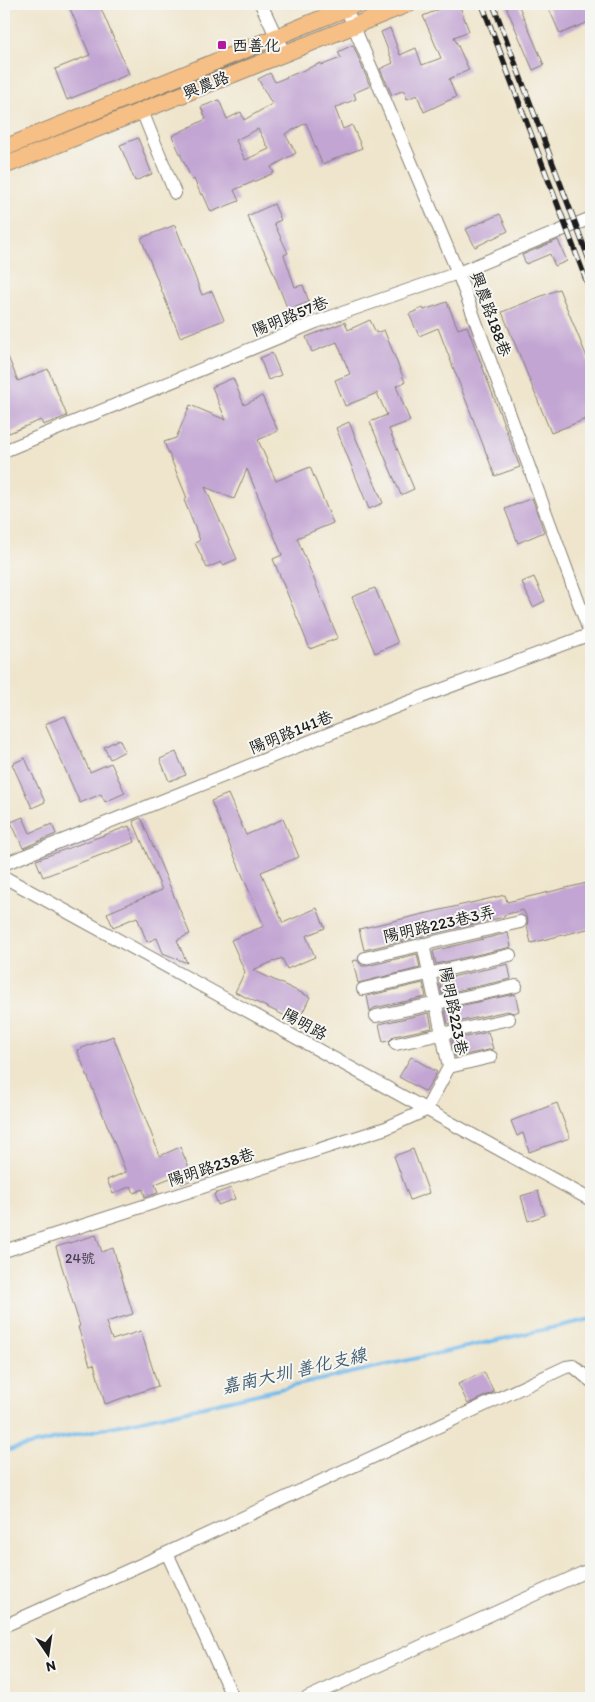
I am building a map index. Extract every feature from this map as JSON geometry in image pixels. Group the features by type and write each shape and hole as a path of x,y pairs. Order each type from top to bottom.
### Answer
{"main road":[{"name":"興農路","path":"4,166 408,4"},
{"name":"興農路","path":"4,148 352,6"}],"street":[{"path":"261,4 286,53"},
{"name":"興農路188巷","path":"352,6 353,26 458,273 591,635"},
{"path":"142,111 176,193"},
{"name":"陽明路57巷","path":"4,451 316,322 458,273 591,218"},
{"name":"陽明路141巷","path":"4,864 393,708 591,635"},
{"name":"陽明路","path":"4,877 591,1200"},
{"name":"陽明路223巷3弄","path":"365,958 520,922"},
{"name":"陽明路223巷","path":"423,944 449,1067 426,1110"},
{"path":"363,989 510,955"},
{"path":"376,1016 516,986"},
{"path":"396,1044 510,1019"},
{"path":"449,1067 491,1057"},
{"name":"陽明路238巷","path":"4,1251 386,1128 426,1110"},
{"path":"4,1626 167,1553 566,1367 573,1366 591,1380"},
{"path":"167,1553 234,1698"},
{"path":"307,1698 591,1568"}],"building":[{"path":"68,4 99,4 129,74 67,100 55,69 90,55"},
{"path":"452,4 459,4 469,31 454,37 469,70 449,79 456,97 424,112 417,95 407,99 404,90 392,95 380,69 393,63 381,32 390,28 400,55 416,48 422,65 441,58 423,16"},
{"path":"505,4 518,4 544,65 533,70"},
{"path":"547,4 591,4 591,21 560,34"},
{"path":"353,45 370,86 354,93 356,99 335,108 343,129 352,125 362,148 322,164 306,123 285,134 296,153 271,167 274,173 234,190 239,201 211,212 203,194 201,195 194,179 192,180 172,136 206,119 201,107 219,100 227,119 241,112 244,120 272,104 258,79 270,73 275,82 321,63 322,65 341,58 338,52","holes":["258,129 269,149 245,160 236,140"]},
{"path":"138,138 152,174 135,181 120,145"},
{"path":"274,204 281,220 274,223 288,253 284,255 295,287 303,285 309,302 288,310 270,264 247,216"},
{"path":"500,214 508,231 475,247 466,229"},
{"path":"175,225 202,295 212,291 224,320 180,337 141,238"},
{"path":"558,240 567,261 555,266 550,254 526,264 522,255"},
{"path":"559,289 591,367 591,417 551,433 502,312"},
{"path":"447,302 458,329 467,326 520,467 495,476 438,328 419,336 409,314 423,308 424,310"},
{"path":"370,320 376,333 384,330 405,382 396,386 410,421 389,429 414,489 401,495 370,422 387,415 377,393 345,406 335,380 350,374 337,342 312,352 306,337 345,322 348,330"},
{"path":"4,347 18,381 48,369 67,416 43,425 41,420 9,433 4,419"},
{"path":"272,353 281,375 268,380 260,358"},
{"path":"233,378 244,405 262,396 278,431 258,440 276,481 310,467 333,523 297,538 338,638 310,649 273,559 282,555 247,469 234,499 205,487 237,559 223,565 221,562 207,568 195,543 200,540 184,500 187,498 164,442 176,438 190,405 226,420 212,387"},
{"path":"349,422 383,503 369,509 336,428"},
{"path":"532,498 544,532 518,543 505,509"},
{"path":"534,577 545,601 533,607 522,582"},
{"path":"375,588 398,643 375,653 352,597"},
{"path":"65,716 90,772 111,763 125,793 105,802 101,794 80,803 45,724"},
{"path":"119,739 125,751 110,759 104,747"},
{"path":"176,752 186,775 169,781 160,759"},
{"path":"25,758 45,802 32,808 12,764"},
{"path":"228,794 246,835 283,819 299,857 261,872 283,923 317,908 325,928 306,936 315,957 287,969 282,958 253,970 310,997 298,1022 235,992 245,972 231,940 264,926 211,801"},
{"path":"23,817 30,833 52,824 56,834 23,848 11,822"},
{"path":"141,818 190,934 177,940 187,963 163,953 157,938 147,942 137,917 113,927 107,913 162,890 133,821"},
{"path":"129,826 135,842 43,877 36,860"},
{"path":"591,882 591,928 531,943 527,926 528,920 523,910 504,915 504,917 364,950 359,929 505,895 507,902"},
{"path":"508,933 511,947 436,964 433,951"},
{"path":"417,954 420,968 358,983 353,961 357,960 362,966 367,966"},
{"path":"508,964 511,979 442,994 439,980"},
{"path":"423,983 426,997 374,1008 370,1011 367,996"},
{"path":"515,994 519,1011 514,1013 507,1011 448,1024 445,1009"},
{"path":"429,1013 432,1028 394,1036 389,1041 383,1042 379,1024"},
{"path":"488,1032 493,1049 455,1057 452,1040"},
{"path":"113,1036 160,1156 180,1147 194,1179 182,1184 178,1175 155,1184 158,1193 145,1197 143,1189 134,1193 131,1186 113,1194 107,1180 126,1172 77,1050"},
{"path":"411,1057 437,1072 426,1092 399,1077"},
{"path":"557,1103 570,1138 529,1152 523,1133 517,1136 511,1121"},
{"path":"413,1149 429,1193 410,1200 394,1156"},
{"path":"231,1188 235,1199 218,1205 214,1194"},
{"path":"538,1191 545,1215 528,1221 521,1196"},
{"path":"96,1235 102,1252 113,1248 133,1314 106,1322 112,1340 141,1331 158,1386 105,1404 94,1364 90,1365 78,1327 80,1326 56,1247"},
{"path":"484,1372 494,1392 468,1404 458,1384"}],"waterway":[{"name":"嘉南大圳 善化支線","path":"4,1451 591,1319"}],"railway":[{"path":"482,4 591,293"},
{"path":"493,4 591,265"}],"place":[{"name":"西善化","path":"222,45"}]}
